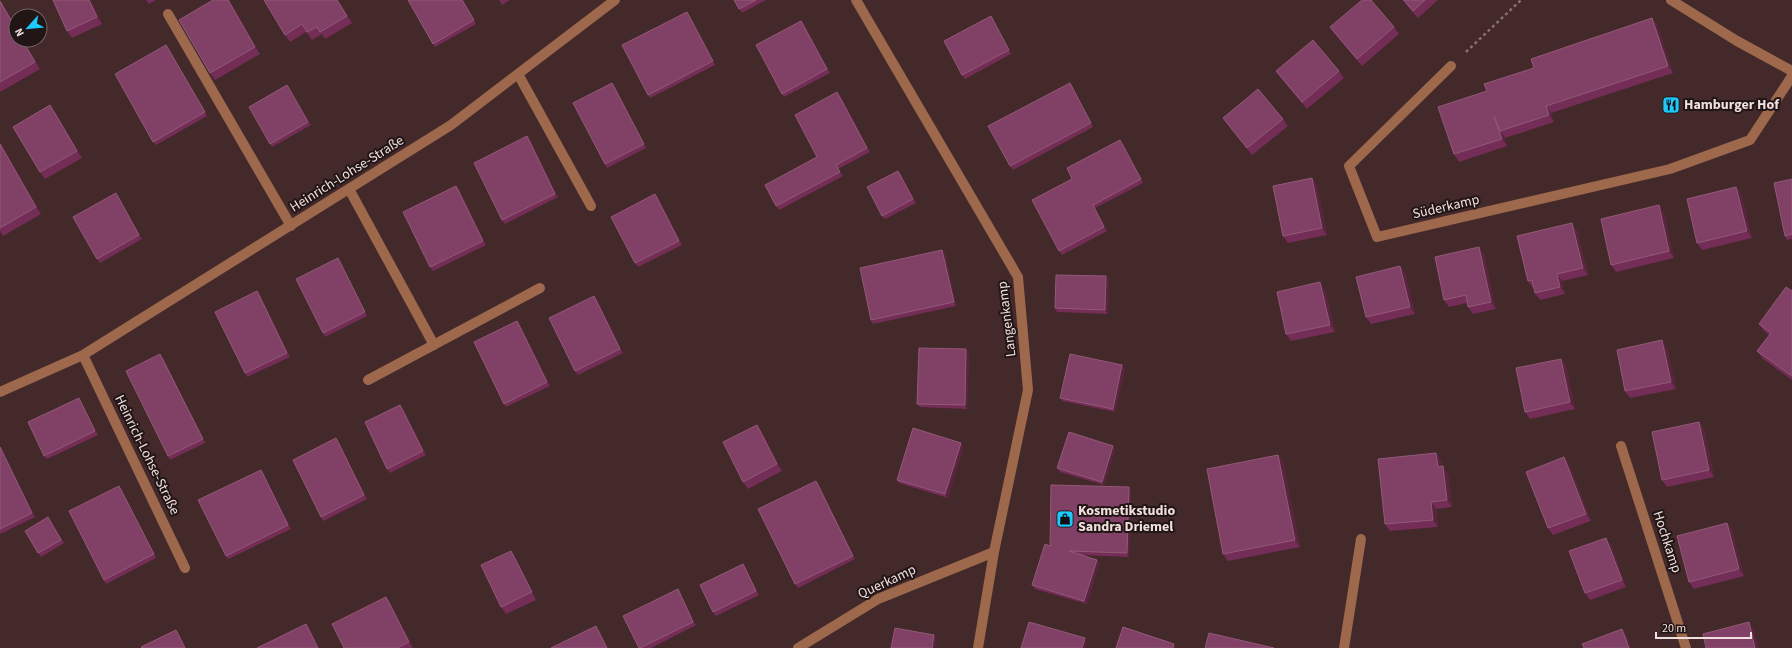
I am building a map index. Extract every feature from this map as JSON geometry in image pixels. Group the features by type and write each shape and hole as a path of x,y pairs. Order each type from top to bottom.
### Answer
{"street":[{"name":"Heinrich-Lohse-Straße","path":"0,392 83,355 451,125 614,0"},
{"name":"Langenkamp","path":"856,0 1018,277 1028,390 994,552 978,648"},
{"path":"1671,0 1737,41 1792,71"},
{"path":"168,14 291,226"},
{"name":"Süderkamp","path":"1451,66 1349,166 1377,237 1670,169 1750,140 1792,76"},
{"path":"518,74 590,206"},
{"path":"349,189 434,345"},
{"path":"368,380 540,288"},
{"name":"Heinrich-Lohse-Straße","path":"83,355 185,568"},
{"name":"Hochkamp","path":"1621,446 1686,648"},
{"path":"1344,648 1361,539"},
{"name":"Querkamp","path":"798,648 878,599 994,552"}],"path":[{"path":"1451,66 1521,0"}],"building":[{"path":"53,0 89,0 97,17 67,31"},
{"path":"213,0 228,0 255,47 210,73 179,20"},
{"path":"264,0 337,0 347,16 320,32 317,27 307,32 302,24 285,35"},
{"path":"408,0 462,0 474,20 433,44"},
{"path":"734,0 756,0 739,9"},
{"path":"1362,0 1371,0 1394,27 1357,59 1330,27"},
{"path":"1404,0 1425,0 1413,11"},
{"path":"0,1 8,15 8,48 27,48 35,62 0,82"},
{"path":"687,12 713,61 648,95 622,45"},
{"path":"991,16 1009,50 962,75 944,41"},
{"path":"1652,18 1668,66 1546,106 1549,115 1500,131 1494,116 1502,139 1454,154 1438,107 1487,91 1484,84 1534,68 1531,59"},
{"path":"801,21 827,69 782,94 756,45"},
{"path":"1313,40 1339,71 1302,102 1276,71"},
{"path":"166,45 205,112 153,142 115,74"},
{"path":"612,83 644,144 605,164 573,103"},
{"path":"1070,83 1091,123 1010,166 988,126"},
{"path":"287,85 308,122 270,144 249,107"},
{"path":"1258,89 1283,119 1247,148 1223,118"},
{"path":"837,92 867,148 836,165 840,172 776,206 765,185 817,157 795,115"},
{"path":"50,105 77,151 40,172 13,127"},
{"path":"527,136 555,194 502,220 474,163"},
{"path":"1120,140 1141,179 1093,205 1104,227 1059,251 1032,200 1072,179 1067,168"},
{"path":"0,144 36,207 0,228"},
{"path":"898,171 913,199 882,216 867,187"},
{"path":"1312,178 1322,228 1283,236 1273,186"},
{"path":"1792,179 1792,234 1785,236 1774,183"},
{"path":"456,186 483,241 430,267 403,212"},
{"path":"1736,187 1747,231 1697,243 1687,199"},
{"path":"116,193 139,235 97,259 73,217"},
{"path":"655,194 679,241 635,263 611,217"},
{"path":"1659,205 1669,251 1611,265 1601,219"},
{"path":"1572,223 1583,268 1557,274 1560,287 1535,293 1532,280 1528,281 1517,236"},
{"path":"1479,247 1491,302 1468,307 1466,295 1444,300 1435,257"},
{"path":"942,250 954,302 871,320 860,268"},
{"path":"338,258 365,312 323,333 296,279"},
{"path":"1400,266 1410,307 1366,317 1356,277"},
{"path":"1056,275 1106,276 1105,310 1055,308"},
{"path":"1320,282 1330,325 1286,334 1277,292"},
{"path":"1786,287 1792,291 1792,376 1757,351 1771,333 1759,324"},
{"path":"257,291 287,353 245,373 215,312"},
{"path":"594,296 620,349 575,371 549,318"},
{"path":"517,321 547,382 504,404 474,342"},
{"path":"1662,340 1671,382 1625,391 1617,350"},
{"path":"919,348 966,349 965,405 917,404"},
{"path":"160,354 203,439 168,456 126,371"},
{"path":"1070,354 1122,365 1113,409 1060,398"},
{"path":"1561,359 1570,402 1525,412 1516,368"},
{"path":"79,398 95,431 44,456 28,422"},
{"path":"400,405 423,451 387,469 365,422"},
{"path":"1699,422 1709,470 1662,480 1652,432"},
{"path":"757,425 777,464 743,482 723,442"},
{"path":"913,428 961,443 945,494 897,480"},
{"path":"1069,432 1113,446 1102,482 1057,468"},
{"path":"336,438 364,495 321,517 293,460"},
{"path":"0,447 32,513 0,529"},
{"path":"1436,453 1438,467 1443,466 1447,500 1431,502 1433,520 1385,524 1378,459"},
{"path":"1278,455 1295,540 1223,554 1207,469"},
{"path":"1564,457 1586,514 1548,528 1526,472"},
{"path":"261,470 288,525 226,556 198,500"},
{"path":"816,481 853,556 795,584 758,509"},
{"path":"1051,485 1129,487 1127,553 1069,551 1097,560 1084,601 1032,585 1045,544 1050,546"},
{"path":"119,486 154,554 104,580 69,511"},
{"path":"48,517 61,540 38,553 25,531"},
{"path":"1727,523 1739,569 1689,582 1677,536"},
{"path":"1606,538 1622,580 1585,593 1569,551"},
{"path":"511,551 532,592 501,607 481,565"},
{"path":"743,564 756,591 713,612 700,585"},
{"path":"678,589 693,622 639,648 623,616"},
{"path":"386,597 409,642 397,648 344,648 332,624"},
{"path":"1029,622 1085,638 1082,648 1021,648"},
{"path":"1749,622 1755,648 1706,648 1703,634"},
{"path":"306,624 318,648 257,648"},
{"path":"596,626 607,648 551,648"},
{"path":"1123,627 1174,644 1173,648 1116,648"},
{"path":"895,628 934,635 932,648 891,648"},
{"path":"1622,629 1629,648 1584,648 1582,644"},
{"path":"176,630 185,648 141,647"},
{"path":"1209,633 1274,648 1205,648"}],"place":[{"name":"Hamburger Hof","path":"1671,105"},
{"name":"Kosmetikstudio Sandra Driemel","path":"1065,519"}]}
